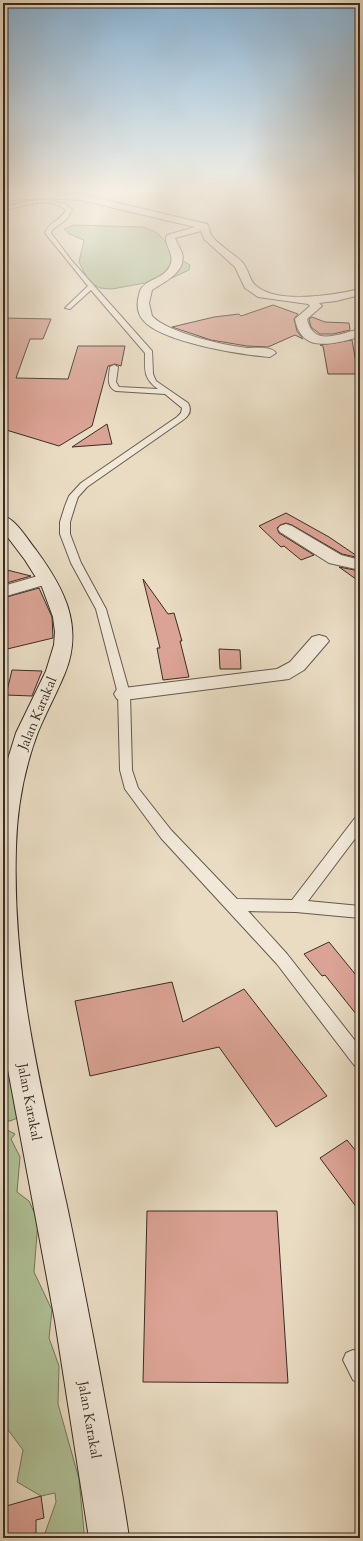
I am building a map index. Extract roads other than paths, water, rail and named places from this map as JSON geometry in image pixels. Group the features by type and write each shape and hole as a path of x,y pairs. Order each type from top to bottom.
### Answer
{"street":[{"path":"175,262 169,275 147,288 144,312 154,324 164,330 208,345 238,351 270,353"},
{"path":"235,262 239,265 253,290 262,295 334,307 360,304"},
{"path":"308,302 336,298 360,292"},
{"path":"308,302 316,306 313,310 305,314 300,319 301,330 305,334 316,340 325,341 356,334"},
{"name":"Jalan Karakal","path":"3,520 19,540 45,579 61,613 64,633 63,647 50,684 27,731 17,762 10,797 4,849 5,929 9,988 75,1330 106,1512 109,1538"},
{"path":"286,529 335,559 360,565"},
{"path":"3,592 45,579"},
{"path":"124,694 282,675 297,666 319,641"}],"lane":[{"path":"71,262 149,353 150,378 156,386 185,405 186,413 84,485 74,496 65,522 65,534 76,563 100,609 124,694 126,770 132,789 166,834 282,959 360,1060"},
{"path":"68,308 91,287"},
{"path":"114,368 112,382 116,389 164,392"},
{"path":"296,906 360,822"},
{"path":"233,905 296,906 360,912"}]}
